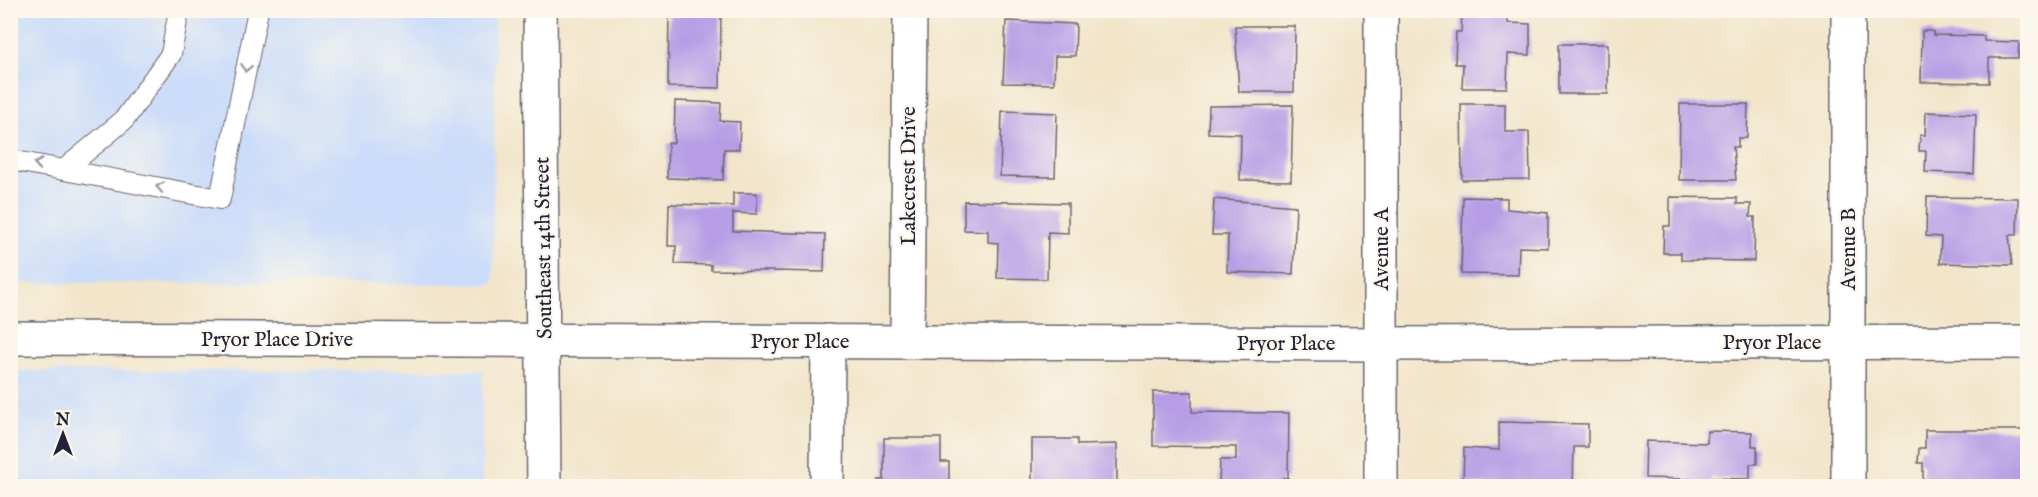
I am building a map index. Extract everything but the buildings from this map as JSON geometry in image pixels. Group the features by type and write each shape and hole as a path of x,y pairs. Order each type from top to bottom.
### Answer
{"street":[{"name":"Southeast 14th Street","path":"540,10 544,486"},
{"name":"Lakecrest Drive","path":"907,341 910,10"},
{"name":"Avenue A","path":"1381,10 1381,486"},
{"name":"Avenue B","path":"1848,10 1848,486"},
{"name":"Pryor Place Drive","path":"10,338 544,341"},
{"name":"Pryor Place","path":"544,341 1382,344 2028,342"},
{"path":"827,486 828,341"}],"lane":[{"path":"65,169 124,120 171,54 179,10"},
{"path":"10,160 220,199 258,10"}],"shaded area":[{"path":"11,11 495,11 493,284 11,283"},
{"path":"483,370 482,486 11,486 11,371"}]}
